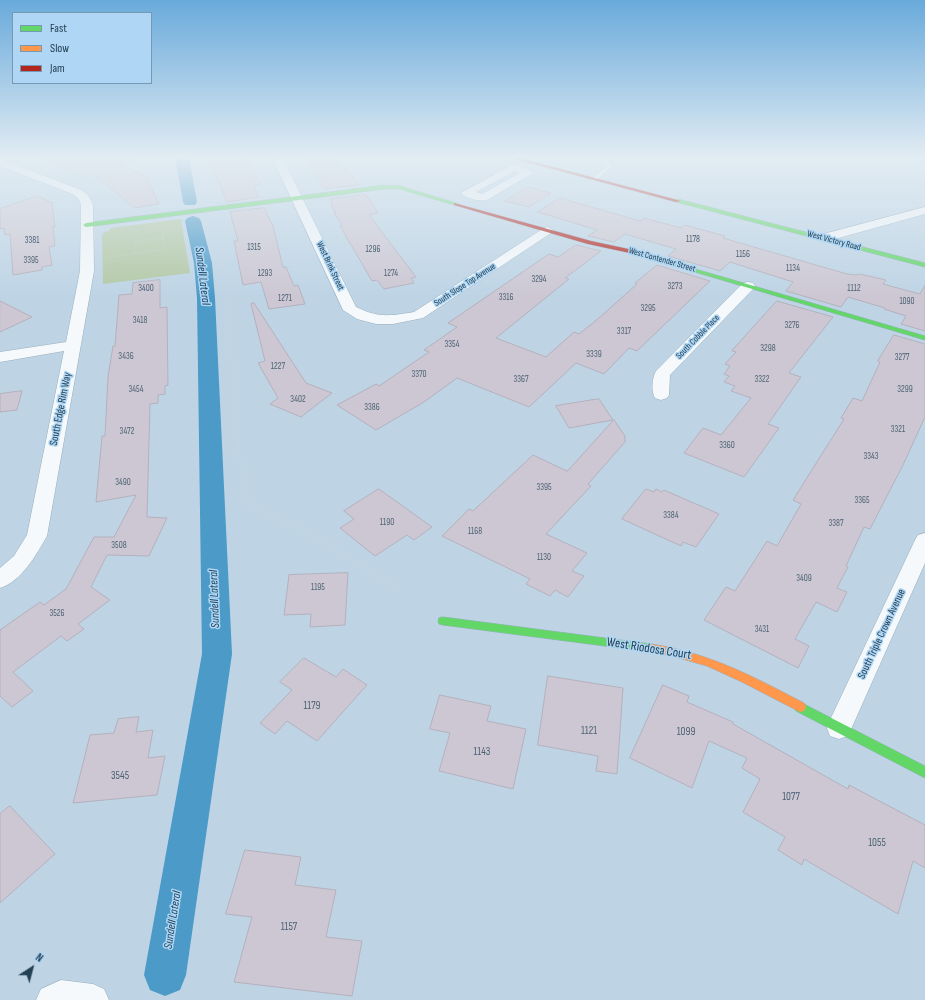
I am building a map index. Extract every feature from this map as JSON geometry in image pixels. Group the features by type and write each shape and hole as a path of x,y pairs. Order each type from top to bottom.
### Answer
{"street":[{"name":"South Edge Rim Way","path":"0,580 20,561 37,536 87,271 86,204"},
{"path":"86,225 253,204"},
{"name":"West Brink Street","path":"301,204 350,310 362,316 376,320"},
{"name":"West Contender Street","path":"460,204 548,231 631,251 925,338"},
{"name":"West Victory Road","path":"691,204 925,265"},
{"path":"824,238 925,210"},
{"name":"South Slope Top Avenue","path":"376,320 393,320 418,315 548,231"},
{"name":"South Cobble Place","path":"661,395 662,374 748,286"},
{"path":"0,357 73,345"},
{"name":"South Triple Crown Avenue","path":"840,728 925,540"},
{"name":"West Riodosa Court","path":"443,621 671,650 696,656 718,664 925,772"},
{"path":"57,998 93,1000"}],"path":[{"path":"208,204 223,259 241,473 246,498 257,510 293,524 397,587"},
{"path":"100,258 165,249 162,238 163,234 169,231"},
{"path":"136,253 135,242 162,238"}],"green space":[{"path":"181,219 190,273 103,284 102,236 104,232 109,231 111,228"}],"building":[{"path":"16,204 52,204 55,227 53,227 55,246 49,247 52,265 42,267 42,270 13,275 10,234 5,235 4,228 0,229 0,209"},
{"path":"129,204 159,204 134,208"},
{"path":"332,204 372,204 378,213 369,215 416,277 411,278 414,283 384,289 377,280 372,281 340,226 342,225 331,206 333,205"},
{"path":"516,204 534,204 529,207"},
{"path":"551,204 580,204 640,221 644,218 681,228 685,225 725,236 723,238 847,274 860,274 886,280 883,284 920,294 925,285 925,331 901,324 906,316 884,309 885,308 848,297 841,307 786,291 793,282 730,262 720,271 668,256 676,249 625,234 614,242 588,236 597,230 538,212"},
{"path":"264,208 273,226 283,267 286,267 294,286 298,285 305,304 269,309 261,282 243,285 234,241 238,241 230,212"},
{"path":"576,245 601,251 565,278 569,279 496,338 546,357 574,332 579,334 599,318 637,284 635,283 657,265 710,281 637,351 629,348 604,374 576,363 529,407 457,378 424,402 376,430 337,405 376,384 379,386 429,352 424,350 457,327 448,323 549,254 558,257"},
{"path":"160,280 160,308 167,307 168,385 165,386 165,394 158,395 158,403 150,404 147,517 167,518 149,556 107,555 91,587 110,600 78,624 84,629 67,641 61,636 13,672 33,691 12,707 0,696 0,630 40,602 44,605 66,589 94,537 114,537 136,495 96,502 102,436 105,436 108,377 113,346 115,346 119,295 132,294 133,283"},
{"path":"0,301 32,317 0,332"},
{"path":"777,301 833,317 789,373 801,377 768,424 779,428 744,477 684,453 703,428 721,435 751,398 731,391 735,386 724,382 729,376 724,374 730,366 725,364 736,352 732,351"},
{"path":"254,303 306,383 332,393 301,417 270,404 278,398 258,363 265,361 251,304"},
{"path":"894,335 925,344 925,417 903,465 870,529 864,527 846,566 848,567 837,588 847,592 837,612 816,602 795,639 809,646 798,668 704,620 726,587 735,591 767,541 777,546 801,504 793,500 844,419 841,418 853,398 862,401 880,362 878,361"},
{"path":"22,391 17,410 0,412 0,394"},
{"path":"599,399 613,420 569,428 556,406"},
{"path":"614,420 625,436 625,442 588,484 591,486 546,534 587,553 572,571 584,576 568,597 555,590 550,596 526,584 530,579 442,536 469,509 473,511 533,455 567,471"},
{"path":"379,489 432,527 414,540 407,535 375,556 340,528 354,519 344,511"},
{"path":"646,489 654,492 656,489 662,492 664,490 719,514 696,547 683,542 681,546 622,519"},
{"path":"348,573 345,625 310,627 311,614 284,615 289,575"},
{"path":"304,658 336,677 343,669 367,685 317,741 287,721 275,734 260,723 292,690 280,682"},
{"path":"548,676 623,688 617,774 596,771 598,756 538,745"},
{"path":"663,685 689,696 687,702 733,722 733,724 848,789 849,785 925,825 925,868 913,861 898,914 804,859 802,865 778,850 785,837 743,812 760,779 742,768 747,758 709,741 692,788 630,758"},
{"path":"440,695 491,706 487,721 526,729 513,789 439,771 450,733 430,729"},
{"path":"139,717 136,732 153,730 148,758 165,756 157,795 73,803 90,735 114,733 118,719"},
{"path":"10,806 55,854 0,903 0,814"},
{"path":"245,850 301,857 295,885 336,890 326,937 362,941 352,996 234,982 252,917 226,914"}],"waterway":[{"name":"Sundell Lateral","path":"165,975 217,654 206,298 203,263 193,221"}],"traffic: fast":[{"path":"86,225 254,204"},
{"path":"688,204 925,265"},
{"path":"673,264 925,338"},
{"path":"443,621 651,648"},
{"path":"800,707 925,772"}],"traffic: slow":[{"path":"651,648 672,651 711,663 746,678 800,707"}],"traffic: jam":[{"path":"456,204 590,243 631,251 673,264"}]}
